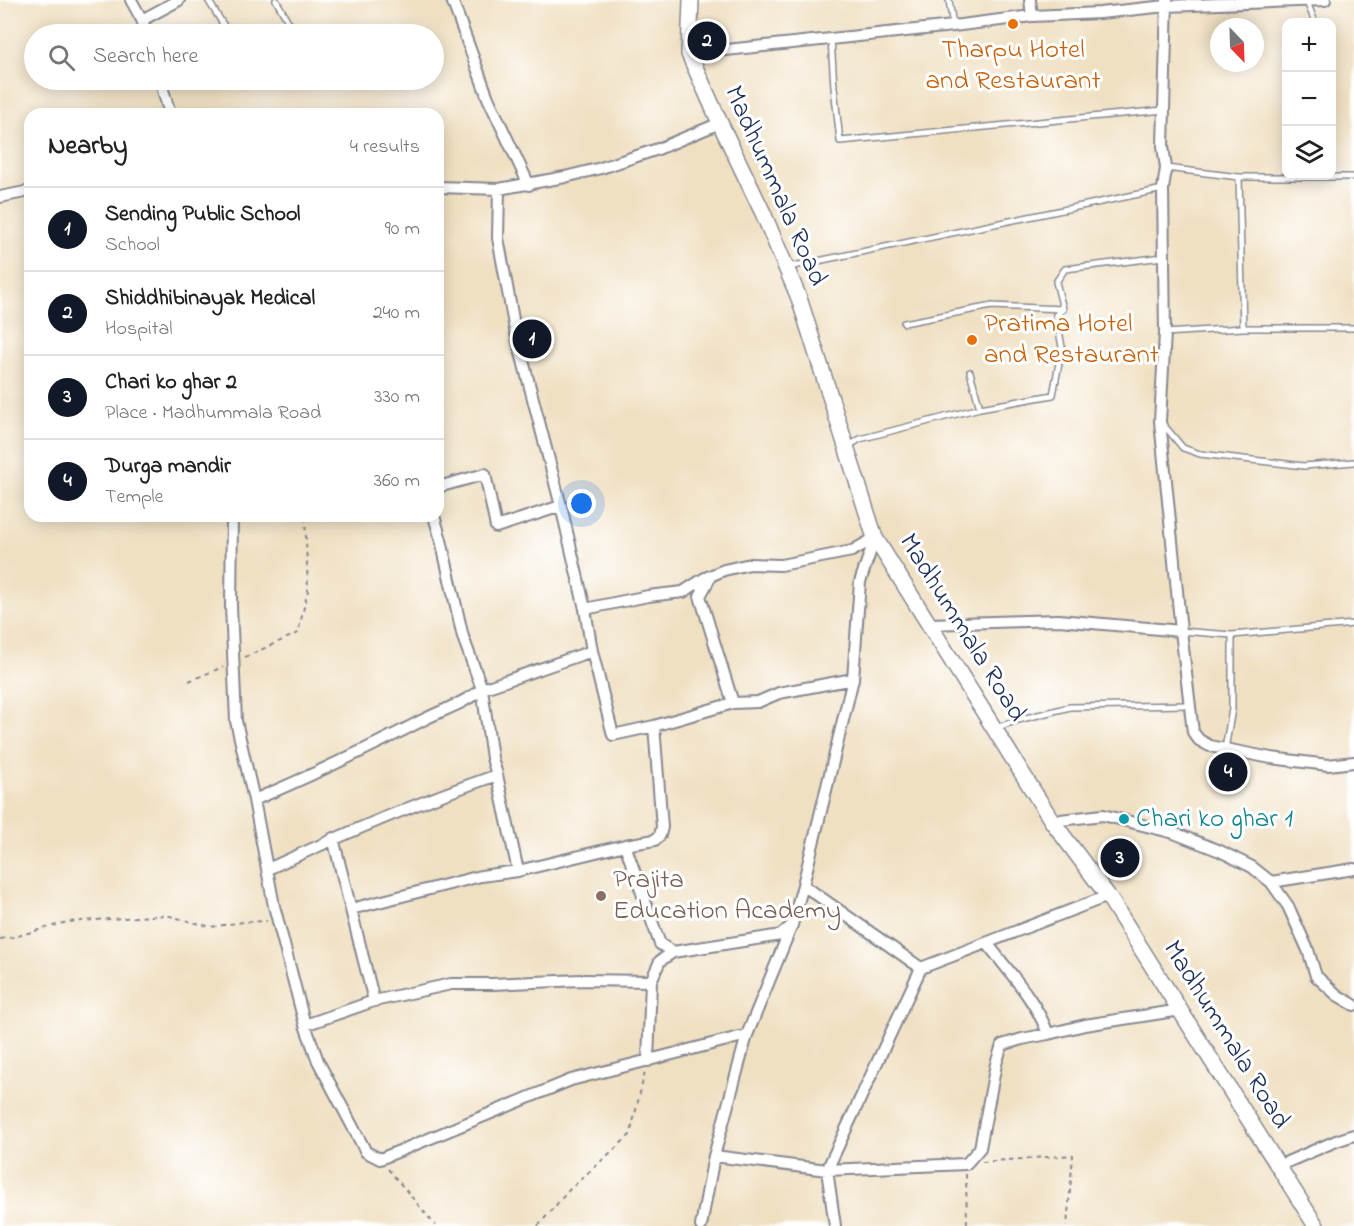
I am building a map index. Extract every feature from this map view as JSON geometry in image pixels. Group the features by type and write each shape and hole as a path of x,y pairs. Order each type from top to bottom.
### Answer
{"street":[{"path":"131,0 143,24"},
{"path":"142,20 179,0"},
{"path":"452,0 488,98 529,185"},
{"name":"Madhummala Road","path":"691,0 690,54 799,298 875,538 1052,821 1108,896 1316,1226"},
{"path":"1030,0 1032,16"},
{"path":"690,54 1032,16 1100,14 1167,3 1325,0"},
{"path":"1167,3 1163,146 1166,168 1163,189 1165,333 1160,422 1193,732 1199,740 1210,746 1271,758 1328,765 1354,762"},
{"path":"163,90 168,108"},
{"path":"444,187 499,189 529,185 601,168 658,149 720,123"},
{"path":"499,189 498,238 515,330 561,506 585,609 592,651 613,735 734,703 758,702 779,693 853,679"},
{"path":"0,197 24,192"},
{"path":"444,485 485,474 496,527 561,506"},
{"path":"232,522 231,606 236,721 279,921 305,1025 318,1061 366,1152 380,1159 571,1080 747,1035"},
{"path":"436,522 462,637 482,689 492,758 518,872"},
{"path":"585,609 648,596 683,592 712,575 750,564 781,565 820,559 852,551 875,538"},
{"path":"700,1226 714,1156 747,1035 792,925 803,885 853,679 860,582 875,538"},
{"path":"712,575 700,596 734,703"},
{"path":"929,624 1059,620 1181,631"},
{"path":"254,800 369,749 471,698 482,689 592,651"},
{"path":"351,909 481,876 518,872 625,845 655,840 660,835 662,827 654,726"},
{"path":"268,868 333,838 441,795 497,776"},
{"path":"1052,821 1103,815 1174,833 1220,851 1252,867 1271,882 1288,906 1308,950 1316,975 1337,995 1354,1005"},
{"path":"333,838 374,1001"},
{"path":"625,845 660,944 673,952"},
{"path":"1271,882 1354,869"},
{"path":"803,885 921,968"},
{"path":"835,1226 827,1170 921,968 1108,896"},
{"path":"648,1061 651,981 660,962 673,952 781,935 792,925"},
{"path":"987,943 1033,1006 1047,1034"},
{"path":"305,1025 374,1001 451,984 581,980 651,981"},
{"path":"303,1006 305,1025"},
{"path":"714,1156 827,1170 966,1164 980,1148 996,1064 1002,1045 1085,1025 1181,1010"},
{"path":"1278,1166 1354,1135"}],"lane":[{"path":"208,0 223,24"},
{"path":"276,0 289,24"},
{"path":"949,0 953,26"},
{"path":"1307,0 1313,18"},
{"path":"831,39 840,141 1164,110"},
{"path":"1166,168 1239,177 1354,177"},
{"path":"1239,177 1243,328"},
{"path":"786,268 1163,189"},
{"path":"1063,309 1056,282 1065,270 1163,257"},
{"path":"904,322 992,306 1063,309"},
{"path":"848,447 860,439 980,408 1053,394 1062,347 1056,315 1063,309"},
{"path":"1165,333 1243,328 1354,328"},
{"path":"970,372 980,408"},
{"path":"1160,422 1183,448 1200,454 1304,466 1354,462"},
{"path":"1181,631 1232,635 1354,624"},
{"path":"1225,749 1232,709 1232,635"},
{"path":"995,728 1070,707 1189,705"}],"path":[{"path":"189,681 298,633 308,590 305,522"},
{"path":"0,939 67,922 166,915 211,927 243,922 279,921"},
{"path":"538,1226 569,1190 630,1135 648,1061"},
{"path":"967,1226 966,1164 1073,1155 1067,1226"},
{"path":"380,1159 436,1226"}],"place":[{"name":"Tharpu Hotel and Restaurant","path":"1013,24"},
{"name":"Shiddhibinayak Medical","path":"707,41"},
{"name":"Sending Public School","path":"532,339"},
{"name":"Pratima Hotel and Restaurant","path":"972,340"},
{"name":"Durga mandir","path":"1228,772"},
{"name":"Chari ko ghar 1","path":"1124,819"},
{"name":"Chari ko ghar 2","path":"1120,858"},
{"name":"Prajita Education Academy","path":"601,896"}]}
